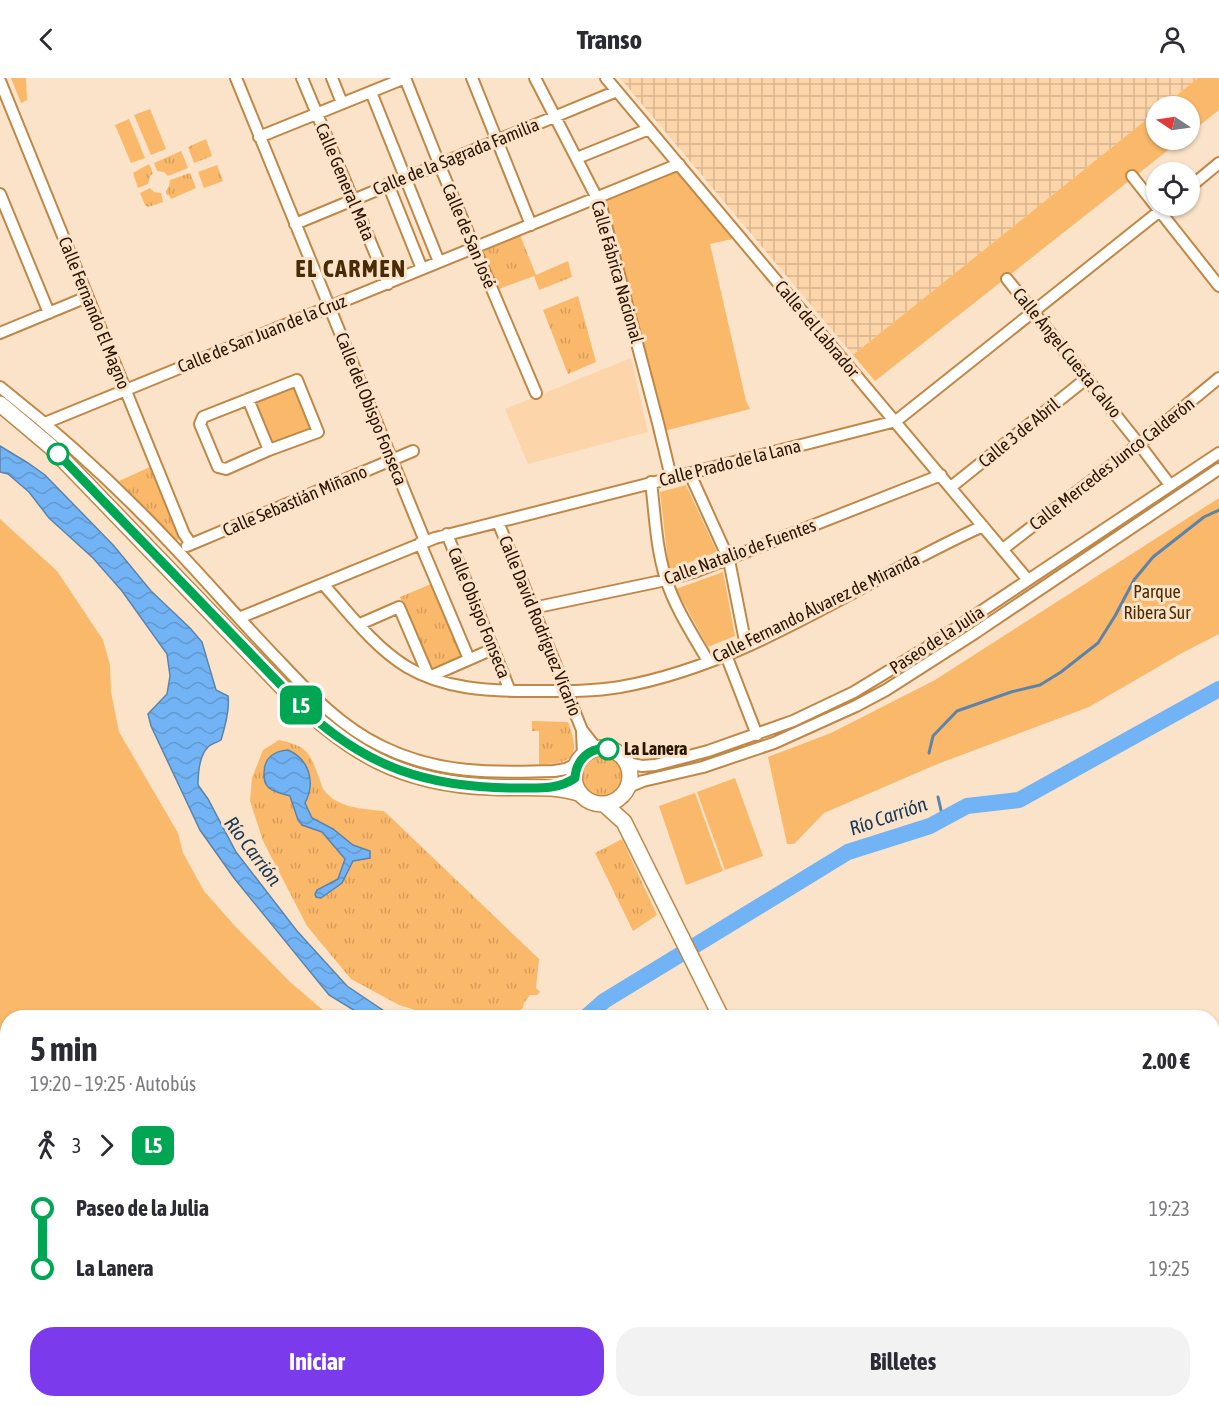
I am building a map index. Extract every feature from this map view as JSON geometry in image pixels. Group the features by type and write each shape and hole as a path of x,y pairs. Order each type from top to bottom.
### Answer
{"street":[{"name":"Calle del Obispo Fonseca","path":"236,78 392,460 422,542"},
{"name":"Calle General Mata","path":"302,78 388,284"},
{"path":"332,78 342,103"},
{"path":"259,137 405,78"},
{"name":"Calle de San José","path":"405,78 536,393"},
{"path":"472,78 531,225"},
{"name":"Calle Fábrica Nacional","path":"535,78 598,198 658,423 670,477"},
{"name":"Calle del Labrador","path":"606,78 1028,580"},
{"name":"Calle Fernando El Magno","path":"0,81 184,534 191,544"},
{"name":"Calle de la Sagrada Familia","path":"295,224 617,91"},
{"path":"371,92 439,262"},
{"path":"577,158 649,129"},
{"path":"1200,179 1219,163"},
{"name":"Calle de San Juan de la Cruz","path":"45,423 679,164"},
{"path":"1132,177 1146,191"},
{"path":"388,184 422,269"},
{"path":"0,194 49,313"},
{"name":"Calle Prado de la Lana","path":"238,618 422,542 447,534 896,421 1153,216"},
{"path":"1169,216 1217,279"},
{"name":"Calle Ángel Cuesta Calvo","path":"1007,279 1170,485"},
{"path":"0,333 87,297"},
{"name":"Calle 3 de Abril","path":"951,487 1087,378"},
{"name":"Calle Mercedes Junco Calderón","path":"1004,549 1139,444 1219,378"},
{"path":"297,380 318,432 268,450 226,469 218,467 200,424 203,417 248,399 297,380"},
{"path":"0,387 98,469 328,711 350,728 387,749 430,763 475,772 554,771 566,769 608,749 615,751 627,763 630,775 624,792 624,822"},
{"path":"248,399 268,450"},
{"path":"0,404 50,446 285,690 341,741 385,765 431,780 490,788 555,787 581,794"},
{"name":"Calle Sebastián Miñano","path":"177,550 413,451"},
{"name":"Paseo de la Julia","path":"627,763 642,766 655,765 708,751 757,735 854,692 923,650 1219,453"},
{"name":"Paseo de la Julia","path":"624,792 643,781 704,766 774,742 856,706 975,633 1219,469"},
{"path":"690,474 729,560 746,646"},
{"name":"Calle Natalio de Fuentes","path":"533,608 666,580 729,560 941,474"},
{"path":"651,482 660,556 666,580 708,661"},
{"name":"Calle David Rodríguez Vicario","path":"498,522 582,730 583,761"},
{"name":"Calle Fernando Álvarez de Miranda","path":"323,584 360,624 406,666 445,684 510,691 567,691 619,687 665,676 726,655 983,526"},
{"name":"Calle Obispo Fonseca","path":"447,534 510,691"},
{"name":"Calle Obispo Fonseca","path":"422,542 469,659"},
{"path":"360,624 399,607 429,677 493,649"},
{"path":"726,655 757,735"},
{"path":"555,787 567,783 583,761"},
{"path":"583,761 575,785 581,794 589,800 604,804 624,822 718,1010"},
{"path":"604,804 613,802 624,792"}],"shaded area":[{"path":"620,78 1198,78 1176,96 1146,96 1146,120 853,355"},
{"path":"631,358 648,432 528,464 505,409"}],"green space":[{"path":"11,78 26,78 27,100 21,103"},
{"path":"1198,78 1219,78 1219,110 1200,125 1200,96 1176,96"},
{"path":"150,109 166,149 151,155 134,115"},
{"path":"129,119 145,158 131,163 115,125"},
{"path":"1146,120 1146,150 1168,150 1153,162 1146,162 1146,168 875,381 853,355"},
{"path":"206,139 212,156 194,163 188,147"},
{"path":"181,151 188,168 168,176 164,172 157,171 154,163"},
{"path":"149,164 153,173 148,184 138,188 133,173"},
{"path":"679,164 737,233 732,239 710,244 746,401 750,409 660,432 598,198"},
{"path":"217,165 223,181 204,188 198,172"},
{"path":"190,173 196,188 171,199 166,191 170,180"},
{"path":"150,188 154,192 161,193 163,202 148,207 140,193"},
{"path":"518,230 536,275 568,261 572,277 539,290 534,276 493,291 475,248"},
{"path":"578,296 596,362 568,374 543,310"},
{"path":"295,385 313,429 273,442 256,401"},
{"path":"150,467 179,539 176,541 119,481"},
{"path":"686,485 717,552 669,570 660,492"},
{"name":"Parque Ribera Sur","path":"1219,498 1219,634 1089,707 935,765 824,813 794,844 787,844 768,757 831,733 935,680"},
{"path":"0,519 57,571 103,640 110,665 111,692 119,732 178,833 183,853 204,891 290,982 323,1010 0,1010"},
{"path":"723,572 735,636 708,647 676,589"},
{"path":"431,584 461,656 430,669 400,597"},
{"path":"532,721 568,722 574,742 572,755 561,762 539,764 539,731 532,731"},
{"path":"279,740 295,744 309,755 323,789 328,795 342,804 384,811 539,959 536,988 540,992 537,995 530,995 520,1010 415,1010 399,1005 351,979 307,926 263,841 250,801 252,778 263,750"},
{"path":"602,748 613,750 622,756 628,765 630,776 628,787 622,796 613,802 602,804 591,802 582,796 576,787 574,776 576,765 582,756 591,750"},
{"path":"735,778 763,856 725,870 697,792"},
{"path":"695,793 723,871 686,885 659,806"},
{"path":"622,839 657,915 633,931 595,853"}],"water":[{"path":"0,446 45,475 114,546 151,591 202,642 216,690 228,696 228,707 221,740 209,746 201,760 198,785 236,852 297,931 347,986 383,1010 354,1010 329,995 234,878 200,830 151,726 148,714 167,694 170,676 167,654 122,591 93,558 49,518 29,492 8,474 0,472"},
{"path":"288,750 306,765 310,787 305,803 312,818 333,829 353,845 370,851 370,858 353,861 342,883 321,898 316,897 317,890 338,879 345,859 322,832 302,825 290,796 278,793 266,784 264,768 268,759 278,752"}],"waterway":[{"path":"929,753 933,736 957,711 1011,692 1040,685 1098,643 1134,580 1153,557 1204,517 1219,510"},
{"name":"Río Carrión","path":"594,1010 604,1001 848,852 930,826 967,806 1019,800 1219,689"},
{"path":"938,797 943,819"}],"bus line":[{"name":"L5","path":"58,454 301,706 341,741 362,753 385,765 431,780 490,788 535,788 555,787 567,783 575,778 575,771 583,756 597,749 608,749"}],"place":[{"name":"La Lanera","path":"608,749"}],"district":[{"name":"EL CARMEN","path":"351,269"}]}
